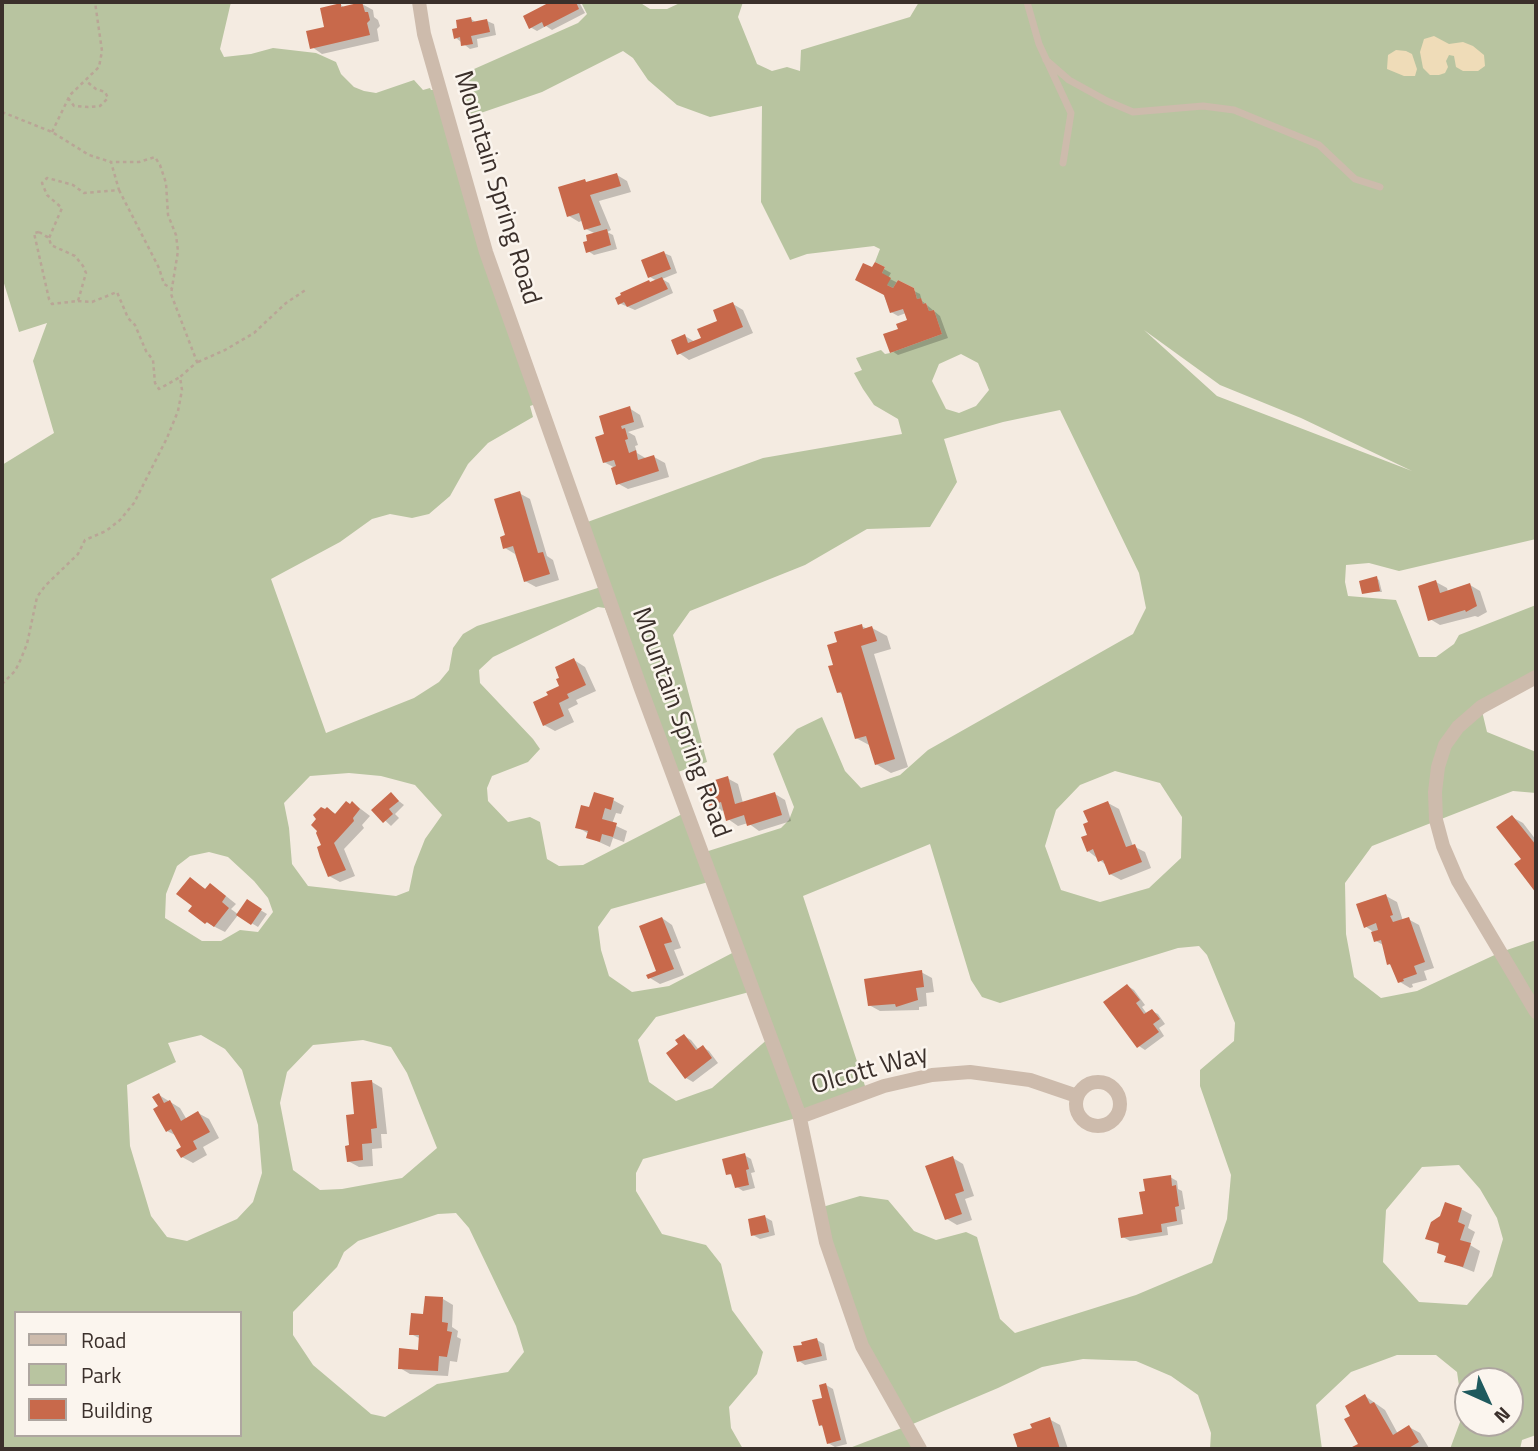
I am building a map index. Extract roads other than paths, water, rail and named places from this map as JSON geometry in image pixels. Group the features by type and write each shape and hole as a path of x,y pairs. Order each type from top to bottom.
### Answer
{"street":[{"name":"Mountain Spring Road","path":"419,2 424,34 486,252 648,708 800,1117 826,1242 862,1346 920,1449"},
{"path":"1536,677 1481,706 1458,727 1441,756 1435,792 1436,820 1443,846 1458,881 1536,1012"},
{"name":"Olcott Way","path":"800,1117 884,1086 932,1074 970,1072 1030,1080 1077,1096"}],"lane":[{"path":"1027,2 1046,60 1070,113 1063,163"},
{"path":"1046,60 1069,80 1133,112 1203,106 1234,110 1319,145 1355,179 1380,187"}]}
